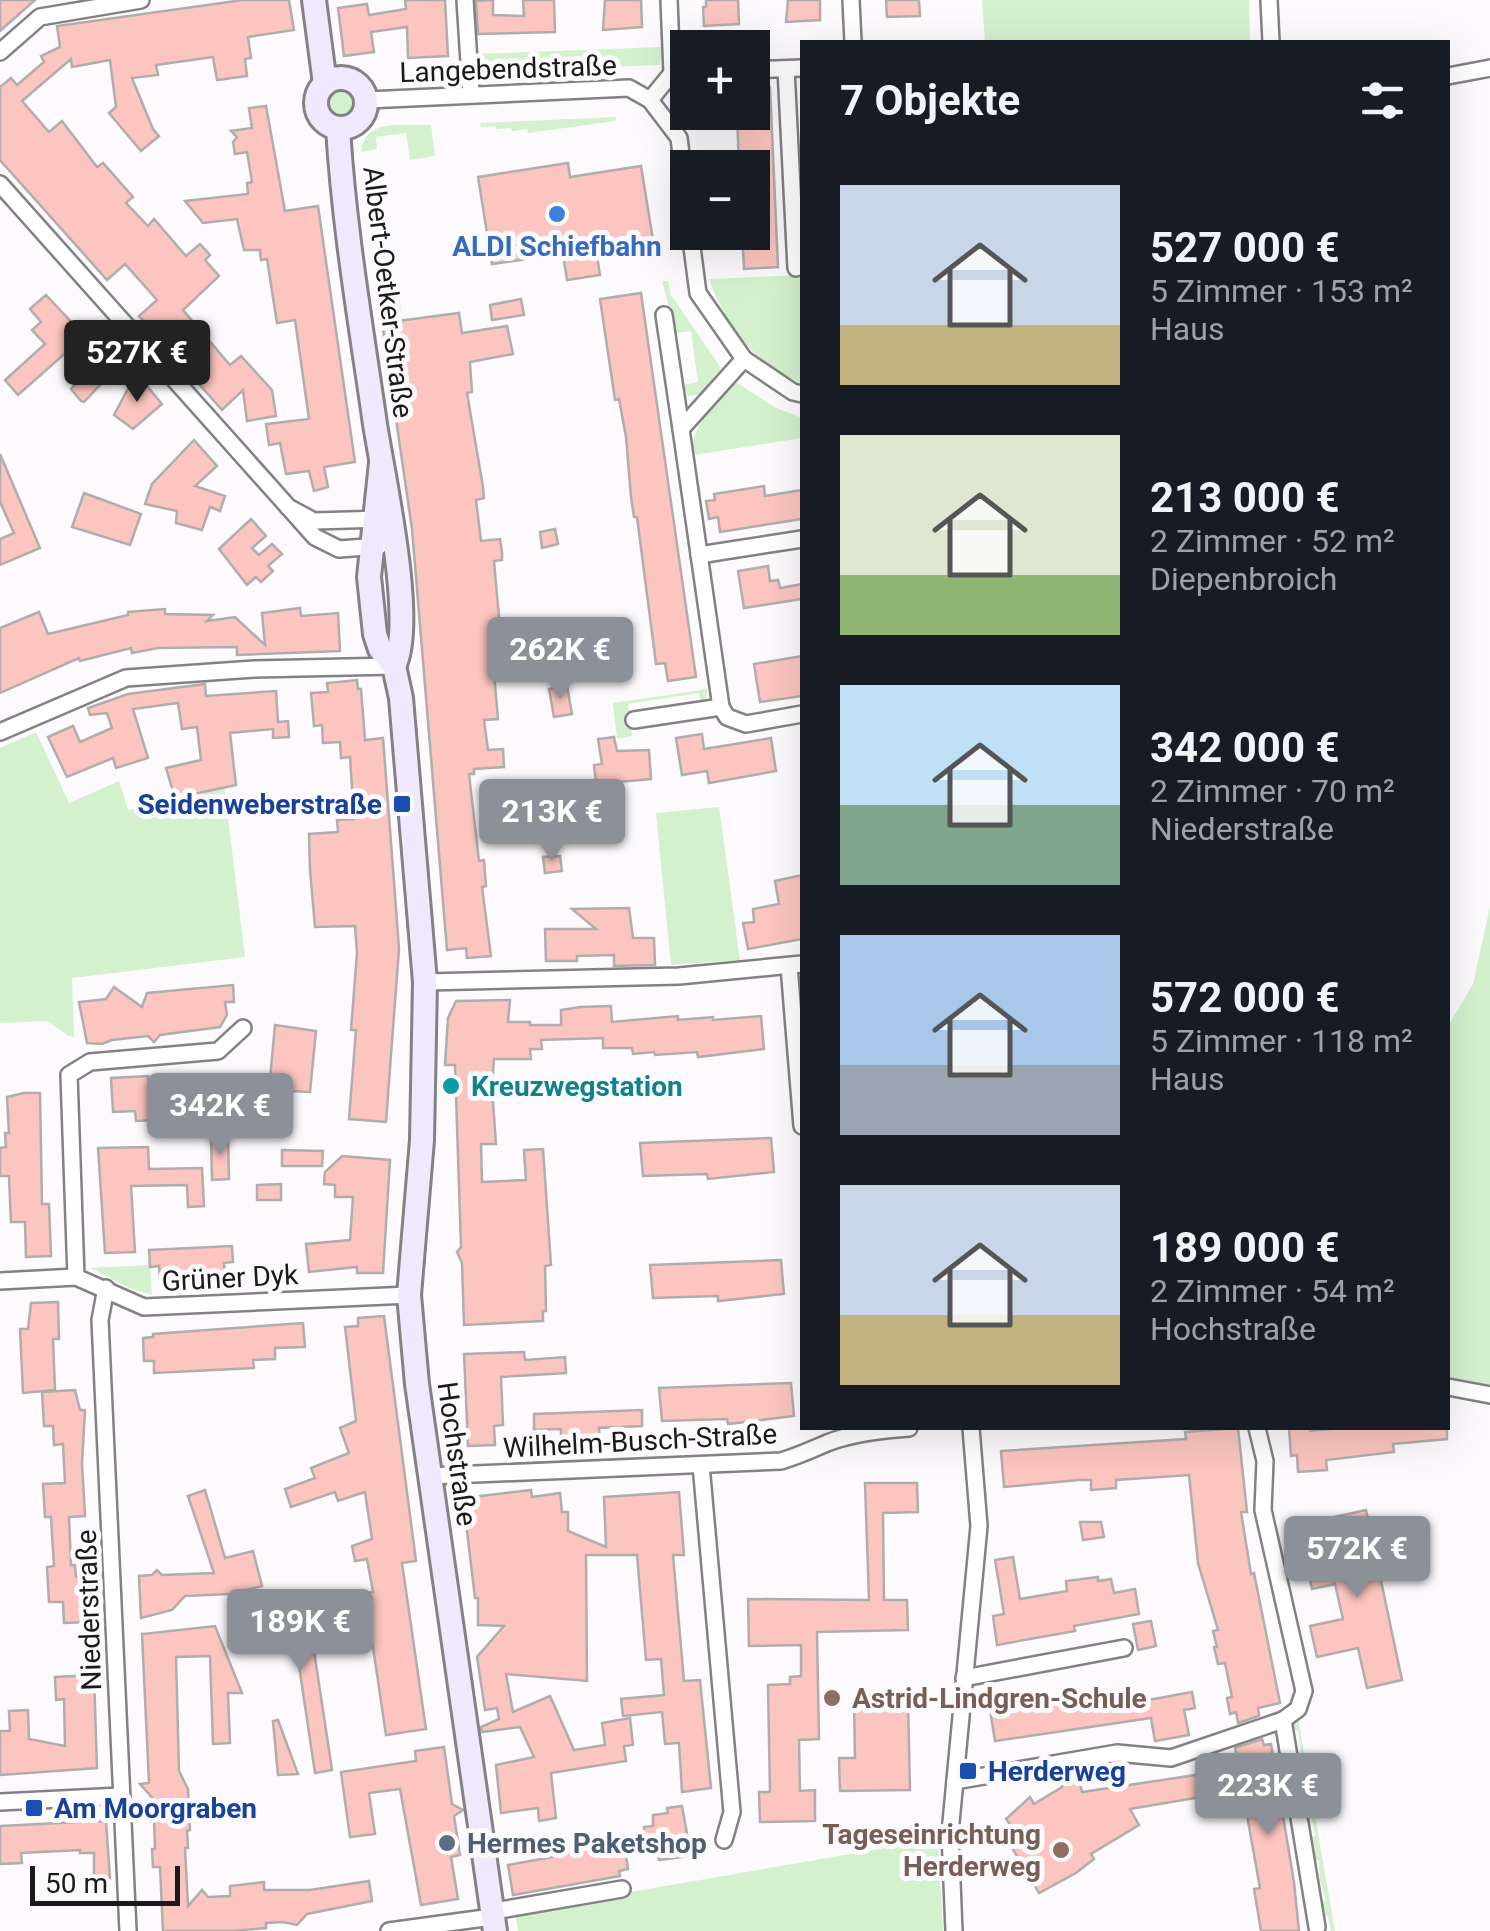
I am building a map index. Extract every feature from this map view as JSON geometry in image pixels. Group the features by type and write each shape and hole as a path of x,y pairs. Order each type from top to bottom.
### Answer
{"street":[{"path":"0,52 40,17 141,0"},
{"name":"Albert-Oetker-Straße","path":"314,0 325,84 317,96 317,110 325,122 338,128 360,121 366,100"},
{"path":"466,0 471,93"},
{"path":"669,0 674,30"},
{"path":"851,0 853,40"},
{"path":"1270,0 1271,40"},
{"path":"794,68 796,268"},
{"path":"1450,76 1490,68"},
{"path":"325,84 340,78 354,82 366,100"},
{"path":"650,100 670,82"},
{"name":"Langebendstraße","path":"366,100 628,88 650,100 679,138 680,150"},
{"name":"Albert-Oetker-Straße","path":"338,128 401,640 394,666 401,698 425,982"},
{"path":"0,184 324,544 339,549 370,549"},
{"path":"692,250 698,293 744,359 800,394"},
{"path":"664,316 722,707 726,717 746,724 800,714"},
{"path":"680,429 744,359"},
{"path":"288,507 314,521 384,522"},
{"name":"Albert-Oetker-Straße","path":"384,522 370,549 374,634 394,666"},
{"path":"699,555 800,539"},
{"path":"0,732 126,678 254,669 394,666"},
{"path":"634,720 722,707"},
{"path":"425,982 642,978 796,965 800,1072"},
{"name":"Hochstraße","path":"425,982 422,1140 410,1295 430,1476 494,1924"},
{"path":"76,1277 70,1075 90,1062 218,1051 243,1028"},
{"name":"Grüner Dyk","path":"0,1281 76,1277 144,1307 410,1295"},
{"name":"Niederstraße","path":"106,1288 100,1320 128,1931"},
{"path":"1450,1386 1490,1395"},
{"name":"Wilhelm-Busch-Straße","path":"430,1476 781,1461 806,1454 828,1435 887,1430"},
{"path":"954,1931 950,1854 954,1781 979,1526 971,1430"},
{"path":"954,1781 1116,1753 1171,1758 1283,1720 1298,1709 1304,1691 1264,1510 1265,1461 1257,1430"},
{"path":"701,1465 732,1812 724,1840"},
{"path":"964,1678 1124,1648"},
{"path":"1283,1720 1317,1927"},
{"path":"0,1802 120,1796"},
{"path":"389,1931 494,1924 500,1910 622,1889"}],"green space":[{"path":"982,0 1249,0 1250,40 985,40"},
{"path":"662,47 660,65 477,72 477,54"},
{"path":"343,86 356,91 361,104 356,117 343,122 330,117 325,104 330,91"},
{"path":"616,117 615,121 528,133 527,129 481,127 480,123"},
{"path":"431,125 435,156 410,160 406,133 376,137 377,149 361,152 364,141 378,128"},
{"path":"800,275 800,383 755,354 744,342 725,314 709,279"},
{"path":"662,281 668,281 671,295 721,368 699,395 688,396 683,385 698,382 691,331 676,333"},
{"path":"399,295 402,314 381,317 378,297"},
{"path":"736,382 774,407 800,417 800,438 693,455 700,424"},
{"path":"708,689 701,701 699,693 628,704 632,736 617,739 613,703"},
{"path":"36,732 69,803 119,781 128,810 224,786 245,957 72,978 74,1037 48,1021 0,1023 0,748"},
{"path":"719,807 740,960 671,965 656,813"},
{"path":"1490,907 1490,1388 1450,1378 1450,1023 1473,984"},
{"path":"150,1265 152,1295 91,1268"},
{"path":"1298,1719 1335,1931 1331,1931 1328,1916 1323,1917 1320,1902 1326,1900 1319,1860 1313,1861 1310,1837 1315,1836 1308,1796 1302,1796 1298,1773 1304,1771 1298,1731 1292,1731 1291,1725"},
{"path":"938,1839 943,1931 518,1931 515,1912"}],"building":[{"path":"0,0 35,0 0,31"},
{"path":"243,0 289,0 294,30 248,37 251,58 245,59 247,76 217,80 213,57 156,65 158,75 132,78 159,136 141,151 109,113 116,107 110,60 72,67 71,59 22,101 49,132 62,121 97,167 103,163 133,197 126,203 148,226 154,219 186,256 200,244 210,255 205,260 219,276 183,310 230,365 241,356 272,390 276,416 247,421 243,390 222,410 139,316 157,300 125,264 107,280 0,160 0,87 11,78 17,85 44,62 41,56 60,47 57,26"},
{"path":"405,0 445,0 448,56 408,58 407,27 371,32 374,52 344,56 338,8 367,4 369,15 406,9"},
{"path":"493,0 493,15 524,16 523,0 554,0 555,32 478,34 476,1"},
{"path":"605,0 641,0 642,27 603,30"},
{"path":"706,0 738,0 739,24 704,26"},
{"path":"788,0 820,0 820,20 786,22"},
{"path":"886,0 919,0 920,16 887,17"},
{"path":"770,87 778,267 744,269 743,250 770,250 770,150 738,150 738,130 770,130"},
{"path":"266,106 285,211 318,206 355,462 324,467 328,487 314,491 309,471 286,474 280,443 269,445 266,424 309,419 295,320 277,323 267,259 261,260 260,250 244,250 237,219 203,223 185,201 248,194 247,183 252,182 247,152 235,154 233,142 237,137 231,131 252,128 249,108"},
{"path":"568,163 570,177 641,166 653,240 596,249 600,275 567,280 563,254 492,264 478,177"},
{"path":"641,293 696,677 668,681 665,663 656,664 626,437 619,399 615,400 600,299"},
{"path":"46,295 75,326 68,332 78,342 18,395 5,380 45,344 32,330 41,322 30,309"},
{"path":"521,299 524,315 492,320 490,305"},
{"path":"459,313 462,333 507,326 513,354 470,362 472,392 467,393 483,487 484,498 476,500 481,541 500,539 502,552 502,560 494,561 504,673 494,673 498,719 484,720 488,750 503,749 504,767 474,769 474,774 469,774 479,861 484,860 486,886 482,887 491,956 467,958 466,948 447,950 412,529 382,323"},
{"path":"101,356 115,369 81,401 71,389"},
{"path":"142,380 162,404 133,429 114,415 131,383 135,387"},
{"path":"194,440 217,466 195,486 225,496 220,511 210,507 202,530 176,523 177,511 145,504 152,484"},
{"path":"0,454 40,548 0,565 0,539 14,533 0,502"},
{"path":"764,486 765,496 800,490 800,519 720,532 718,517 709,519 706,501 715,500 714,494"},
{"path":"84,493 141,514 130,545 72,527"},
{"path":"251,519 266,536 252,548 259,555 272,544 282,554 268,566 273,571 261,582 256,577 247,585 219,549"},
{"path":"555,529 558,544 542,548 540,532"},
{"path":"768,566 770,581 778,580 780,588 800,584 800,599 744,608 738,571"},
{"path":"300,608 301,616 338,613 340,651 237,655 237,647 158,648 132,653 131,648 80,661 79,658 0,693 0,628 39,612 48,634 128,612 165,609 165,614 213,615 207,621 235,617 265,645 262,613"},
{"path":"800,656 800,696 760,702 754,664"},
{"path":"357,680 365,740 383,738 399,949 386,1122 349,1119 356,1030 351,1030 357,953 355,926 315,927 310,870 309,834 338,832 337,820 354,819 350,757 341,758 340,742 323,743 322,725 314,726 311,693 328,692 327,683"},
{"path":"205,684 206,696 276,691 278,722 288,721 289,737 273,738 273,729 230,733 236,785 175,798 166,768 201,760 197,727 182,729 178,703 133,709 148,758 116,768 113,758 67,777 48,737 73,726 80,742 112,728 107,713 90,715 88,708 128,694"},
{"path":"567,686 572,714 554,717 549,689"},
{"path":"702,734 704,749 771,738 776,771 709,783 707,771 682,775 676,738"},
{"path":"614,737 617,751 649,750 651,779 596,784 594,765 602,764 598,739"},
{"path":"560,856 562,871 545,873 543,857"},
{"path":"800,875 800,939 748,949 743,923 754,922 753,909 779,904 775,881"},
{"path":"629,908 633,938 654,938 655,965 614,966 614,955 546,961 545,929 596,929 572,909"},
{"path":"233,985 234,1002 225,1002 227,1015 220,1027 160,1035 154,1042 148,1036 87,1043 79,1002 106,999 114,987 142,1007 147,993"},
{"path":"510,1000 508,1022 530,1025 561,1025 561,1010 580,1007 611,1006 612,1022 678,1016 678,1020 713,1020 761,1016 764,1049 698,1057 697,1052 655,1055 633,1054 632,1048 603,1048 603,1038 541,1040 542,1049 530,1049 531,1059 494,1059 496,1144 481,1144 482,1182 526,1180 524,1150 543,1149 551,1265 545,1266 546,1311 543,1321 464,1325 462,1263 457,1252 461,1247 455,1065 445,1065 448,1018 456,1001"},
{"path":"275,1025 316,1031 310,1092 269,1090"},
{"path":"218,1076 220,1117 136,1121 135,1111 113,1112 111,1078"},
{"path":"40,1093 42,1204 49,1204 51,1256 26,1257 25,1222 11,1222 9,1176 0,1176 0,1148 6,1147 5,1133 9,1133 7,1097"},
{"path":"228,1136 229,1179 212,1180 211,1137"},
{"path":"771,1138 774,1172 708,1179 707,1174 643,1176 640,1143"},
{"path":"148,1147 149,1169 202,1168 204,1206 188,1207 187,1185 131,1186 135,1252 105,1253 98,1148"},
{"path":"282,1150 323,1151 322,1166 282,1166"},
{"path":"342,1156 390,1160 383,1273 357,1273 357,1267 309,1272 306,1244 350,1240 353,1197 335,1197 335,1185 324,1184 325,1172"},
{"path":"281,1184 281,1200 257,1200 257,1185"},
{"path":"232,1246 233,1262 224,1263 225,1276 160,1280 159,1266 150,1267 149,1250"},
{"path":"781,1260 784,1294 718,1301 718,1296 653,1298 650,1265"},
{"path":"58,1302 59,1339 53,1339 55,1390 23,1393 20,1329 28,1329 31,1303"},
{"path":"384,1316 416,1561 402,1563 426,1729 386,1735 365,1593 373,1592 367,1559 355,1561 352,1546 372,1539 365,1492 338,1501 335,1492 291,1507 285,1489 315,1478 311,1468 349,1453 340,1428 356,1421 345,1327 358,1326 358,1318"},
{"path":"303,1323 305,1347 275,1348 275,1359 253,1360 254,1368 154,1373 154,1361 144,1361 143,1338 153,1334"},
{"path":"524,1352 525,1360 565,1357 566,1373 501,1377 503,1425 494,1426 495,1445 468,1446 464,1354"},
{"path":"791,1383 794,1416 728,1424 727,1419 662,1421 659,1388"},
{"path":"75,1390 80,1410 85,1410 85,1516 69,1517 71,1565 75,1565 76,1577 87,1576 89,1622 64,1623 63,1602 49,1602 47,1567 54,1566 51,1517 45,1517 43,1484 65,1483 63,1444 54,1445 53,1426 44,1426 42,1392"},
{"path":"642,1410 642,1426 599,1428 600,1443 561,1445 561,1429 534,1430 534,1414"},
{"path":"1238,1430 1247,1512 1241,1512 1280,1703 1258,1708 1259,1716 1238,1723 1236,1712 1230,1714 1227,1698 1232,1697 1225,1663 1218,1664 1214,1647 1213,1631 1218,1630 1198,1563 1189,1475 1116,1480 1116,1488 1091,1490 1091,1480 1004,1487 1001,1451 1186,1439 1185,1432"},
{"path":"1289,1430 1447,1430 1447,1439 1393,1444 1394,1452 1326,1460 1327,1470 1298,1472 1297,1455 1291,1456"},
{"path":"865,1483 917,1483 918,1512 883,1513 884,1600 907,1600 908,1630 817,1632 819,1739 799,1740 800,1791 815,1790 815,1821 760,1822 759,1792 770,1792 768,1685 790,1684 790,1677 801,1676 801,1645 749,1646 748,1599 869,1600"},
{"path":"205,1490 225,1558 253,1551 262,1586 230,1594 185,1596 172,1610 141,1618 139,1576 152,1575 157,1570 162,1575 214,1573 188,1496"},
{"path":"531,1490 532,1497 560,1493 562,1512 568,1512 568,1531 606,1547 604,1497 679,1492 684,1555 673,1555 684,1681 700,1680 711,1788 682,1792 679,1743 665,1744 662,1712 623,1716 621,1699 664,1695 661,1659 646,1660 637,1555 586,1555 587,1681 506,1674 513,1712 550,1696 574,1750 605,1745 602,1723 630,1718 633,1745 624,1746 626,1761 551,1773 556,1818 539,1821 538,1808 501,1813 496,1765 534,1757 520,1727 482,1732 481,1727 499,1719 497,1708 485,1710 477,1657 504,1626 478,1625 478,1598 463,1498"},
{"path":"1366,1510 1402,1680 1367,1688 1358,1648 1317,1657 1310,1626 1343,1619 1335,1584 1312,1589 1308,1570 1334,1565 1325,1519"},
{"path":"1080,1522 1101,1522 1104,1537 1083,1540"},
{"path":"1013,1557 1020,1599 1067,1591 1066,1581 1098,1577 1098,1581 1111,1579 1114,1593 1135,1589 1139,1614 997,1645 993,1616 1004,1614 995,1560"},
{"path":"308,1611 332,1770 315,1773 295,1639 253,1645 249,1619"},
{"path":"1151,1621 1156,1646 1138,1650 1133,1624"},
{"path":"215,1626 242,1693 228,1693 230,1743 213,1744 210,1656 176,1657 179,1771 188,1789 190,1830 185,1848 188,1906 202,1890 208,1897 230,1896 230,1886 264,1882 264,1890 310,1890 369,1881 372,1901 307,1914 297,1925 283,1922 232,1931 163,1931 160,1867 153,1867 152,1849 154,1819 163,1810 140,1784 149,1783 142,1634"},
{"path":"94,1675 97,1768 0,1775 0,1731 10,1731 9,1711 28,1710 29,1739 65,1746 64,1699 56,1700 55,1677"},
{"path":"1114,1689 1116,1700 1138,1695 1147,1696 1148,1700 1192,1692 1195,1708 1184,1710 1189,1735 1155,1741 1151,1718 995,1741 988,1697 1012,1693 1013,1700"},
{"path":"908,1701 910,1790 840,1791 839,1758 855,1758 854,1702"},
{"path":"278,1720 298,1774 278,1775 273,1721"},
{"path":"1262,1739 1264,1745 1271,1744 1299,1931 1261,1931 1254,1889 1260,1888 1235,1748"},
{"path":"444,1747 452,1804 463,1810 454,1816 460,1855 451,1857 458,1899 421,1905 400,1789 369,1793 375,1834 350,1837 341,1772 416,1761 415,1751"},
{"path":"1209,1773 1213,1795 1130,1809 1139,1825 1091,1854 1094,1859 1076,1873 1039,1893 1002,1831 1011,1826 1006,1819 1030,1797 1034,1804 1062,1787 1062,1783 1079,1780 1082,1792"},
{"path":"682,1806 691,1856 659,1860 656,1841 645,1842 644,1827 653,1826 653,1815"},
{"path":"106,1822 110,1878 94,1879 94,1853 80,1850 21,1853 22,1863 0,1864 0,1826"},
{"path":"592,1838 593,1847 624,1842 628,1869 619,1871 620,1876 513,1895 508,1865 552,1857 550,1845"}],"place":[{"name":"ALDI Schiefbahn","path":"557,214"},
{"name":"Seidenweberstraße","path":"402,804"},
{"name":"Kreuzwegstation","path":"451,1086"},
{"name":"Astrid-Lindgren-Schule","path":"832,1698"},
{"name":"Herderweg","path":"968,1771"},
{"name":"Am Moorgraben","path":"34,1808"},
{"name":"Hermes Paketshop","path":"447,1843"},
{"name":"Tageseinrichtung Herderweg","path":"1061,1850"}]}
